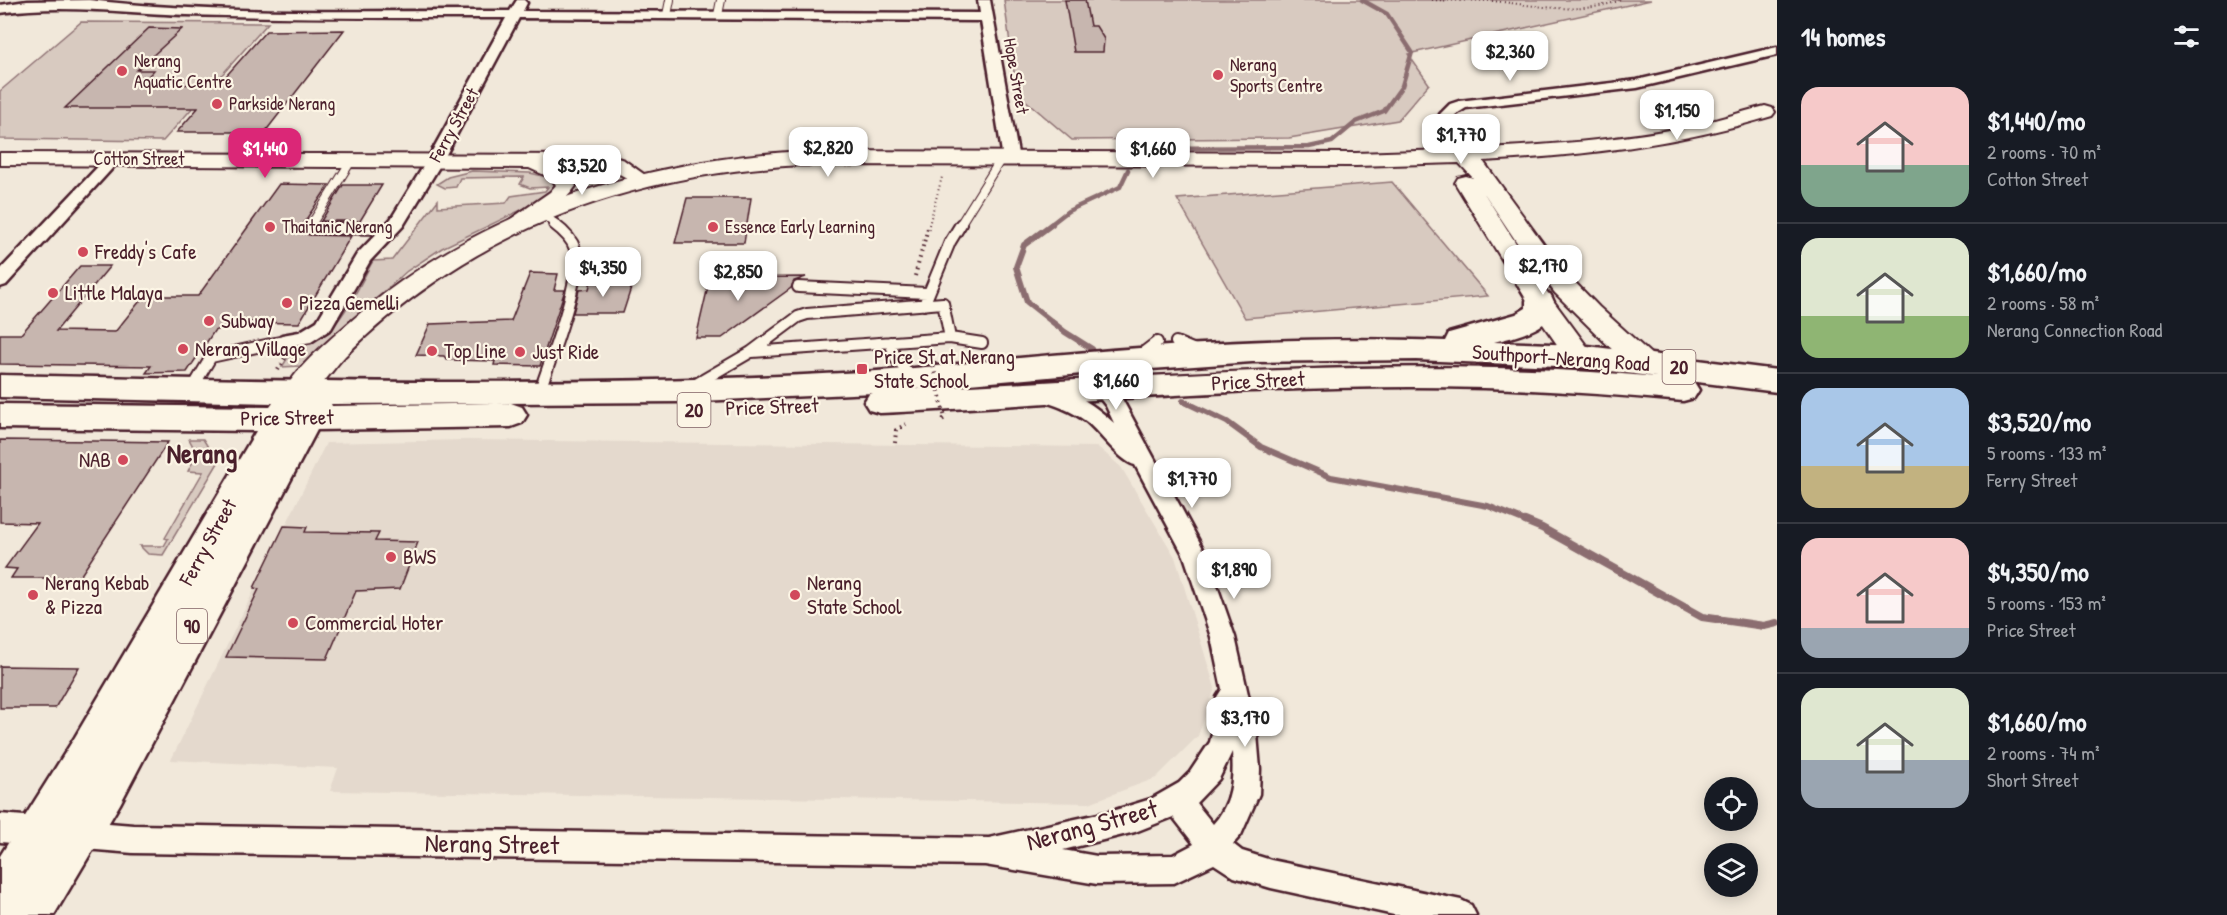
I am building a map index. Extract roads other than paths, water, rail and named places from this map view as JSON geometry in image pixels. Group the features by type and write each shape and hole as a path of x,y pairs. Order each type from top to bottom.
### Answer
{"main road":[{"path":"632,183 688,170 770,160 1409,158 1587,132 1772,111"},
{"path":"1492,186 1495,179 1504,174 1772,111"},
{"path":"1295,158 1324,152 1550,150 1650,139"},
{"path":"1457,152 1492,186 1540,259 1563,287 1651,375"},
{"path":"1457,152 1460,173 1540,301 1580,356 1611,372 1651,375"},
{"path":"1409,158 1438,173 1486,214"},
{"name":"Ferry Street","path":"28,915 61,832 302,406 450,260 540,212 632,183"},
{"path":"1416,350 1518,325 1533,318 1540,311 1540,301"},
{"name":"Southport-Nerang Road","path":"1416,350 1580,356"},
{"name":"Price Street","path":"0,416 302,406 539,393 680,391 925,370 980,358 1146,351 1205,355 1252,352 1416,350"},
{"path":"980,358 1076,376 1104,391"},
{"name":"Southport-Nerang Road","path":"1472,375 1651,375 1777,381"},
{"name":"Price Street","path":"0,386 192,389 302,406 718,409 1104,391 1281,378 1472,375"},
{"name":"Southport-Nerang Road","path":"1651,375 1777,403"},
{"name":"Ferry Street","path":"0,898 61,832"}],"street":[{"path":"255,13 268,0"},
{"name":"Ferry Street","path":"289,340 304,337 324,325 363,258 391,229 434,162 523,0"},
{"name":"Hope Street","path":"984,0 1006,159"},
{"path":"0,9 27,4 91,2 141,10 255,13 986,17"},
{"path":"1457,152 1447,114 1455,107 1464,104 1637,84 1777,51"},
{"name":"Cotton Street","path":"0,159 531,162 595,169 632,183"},
{"path":"0,281 114,159"},
{"path":"531,162 560,175 566,183 561,194 540,212"},
{"path":"1104,391 1114,402 1155,483 1195,554 1217,614 1244,734 1247,769 1245,794 1231,825 1213,846"},
{"path":"1043,394 1063,398 1083,409 1125,446 1155,483"},
{"path":"1177,801 1211,768 1224,741 1230,711 1227,660"},
{"name":"Nerang Street","path":"985,851 1143,817 1177,801 1213,846 1234,862 1271,874 1461,915"},
{"name":"Nerang Street","path":"0,828 133,839 985,851 1096,870 1174,869 1203,855 1213,846"}],"lane":[{"path":"667,15 670,0"},
{"path":"718,15 721,0"},
{"path":"924,305 927,293 950,242 1006,159"},
{"path":"351,161 309,228 391,229"},
{"path":"539,393 571,290 576,256 571,241 540,212"},
{"path":"798,287 927,293"},
{"path":"680,391 720,372 802,315 943,303 950,338"},
{"path":"751,352 950,338 980,358"},
{"name":"Ferry Street","path":"192,389 211,357 289,340"},
{"path":"890,342 896,359 925,370"},
{"path":"1176,342 1205,355"}],"waterway":[{"path":"1138,151 1150,148 1309,147 1332,142 1356,122 1384,111 1402,86 1412,52 1387,14 1362,0"},
{"path":"1050,225 1068,211 1120,187 1128,170"},
{"path":"1052,224 1024,245 1016,267 1027,302 1065,332 1092,349"},
{"path":"1183,401 1227,422 1261,447 1331,477 1488,506 1528,522"},
{"path":"1525,521 1542,528 1702,617 1764,626 1777,623"}],"place":[{"name":"Nerang Aquatic Centre","path":"122,71"},
{"name":"Nerang Sports Centre","path":"1218,75"},
{"name":"Parkside Nerang","path":"217,104"},
{"name":"Thaitanic Nerang","path":"270,227"},
{"name":"Essence Early Learning","path":"713,227"},
{"name":"Freddy's Cafe","path":"83,252"},
{"name":"Little Malaya","path":"53,293"},
{"name":"Pizza Gemelli","path":"287,303"},
{"name":"Subway","path":"209,321"},
{"name":"Nerang Village","path":"183,349"},
{"name":"Top Line","path":"432,351"},
{"name":"Just Ride","path":"520,352"},
{"name":"Price St at Nerang State School","path":"862,369"},
{"name":"NAB","path":"123,460"},
{"name":"BWS","path":"391,557"},
{"name":"Nerang Kebab & Pizza","path":"33,595"},
{"name":"Nerang State School","path":"795,595"},
{"name":"Commercial Hoter","path":"293,623"}],"district":[{"name":"Nerang","path":"202,454"}]}
